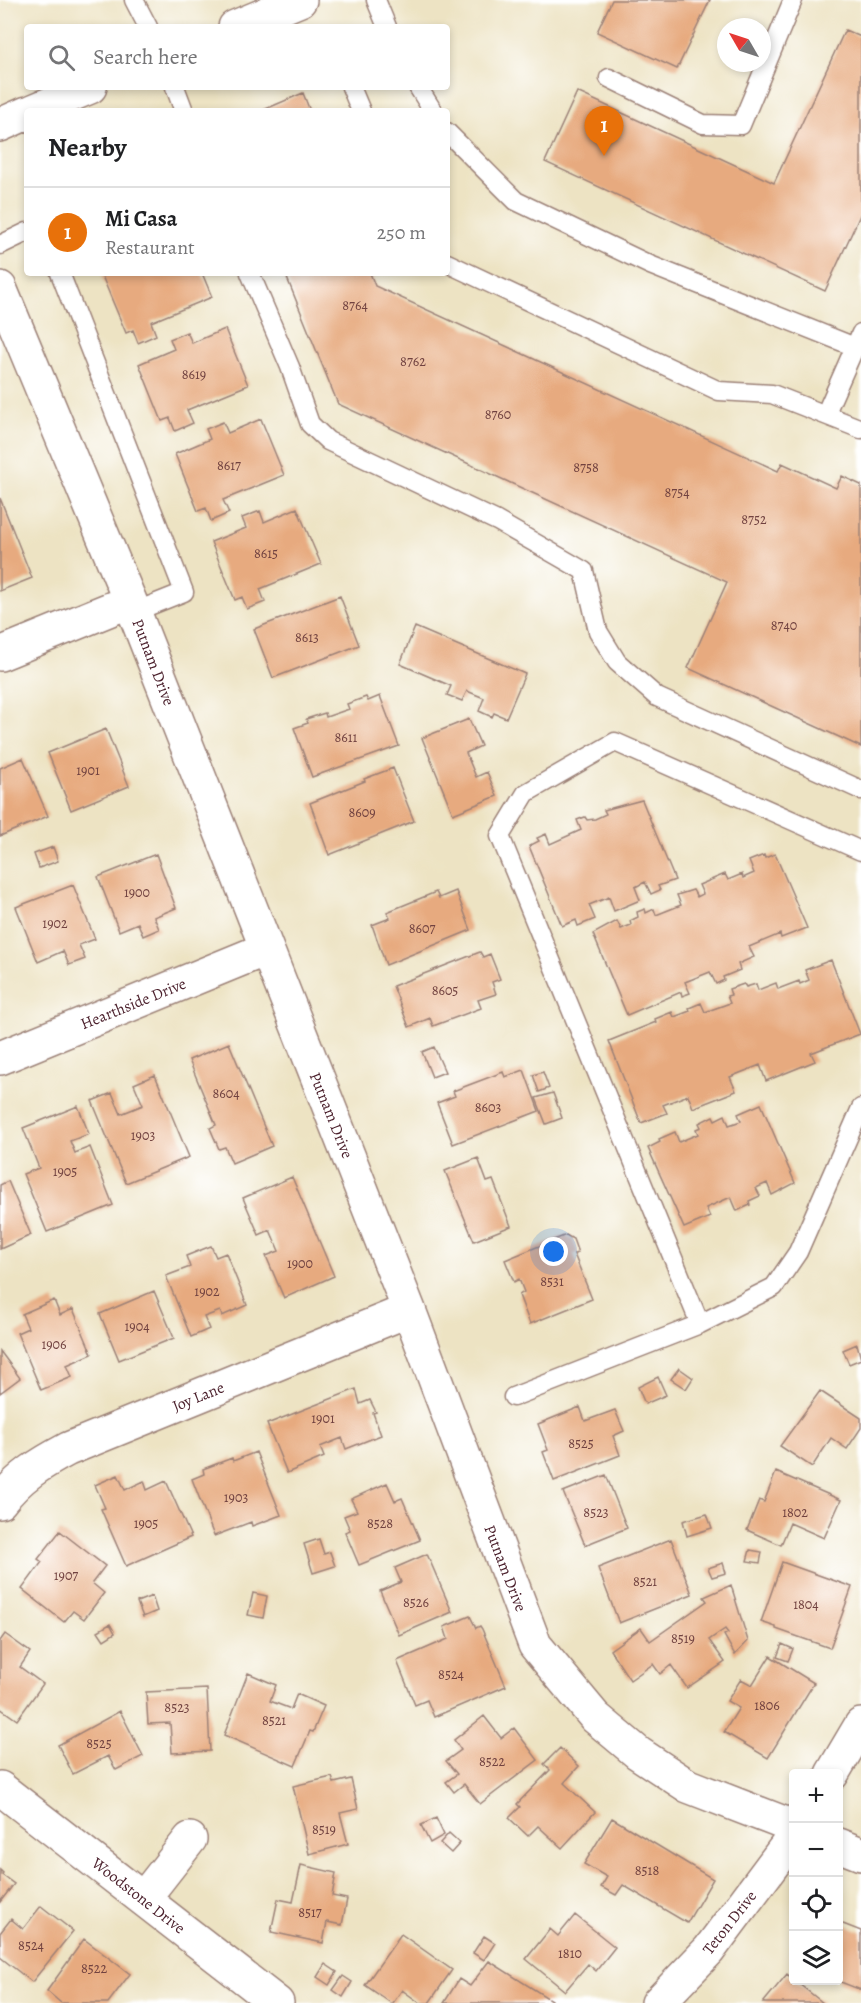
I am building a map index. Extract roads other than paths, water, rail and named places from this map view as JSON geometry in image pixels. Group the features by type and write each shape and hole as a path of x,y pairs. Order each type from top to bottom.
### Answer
{"street":[{"path":"242,24 290,2"},
{"path":"40,108 83,90"},
{"path":"0,124 24,114"},
{"name":"Putnam Drive","path":"3,302 132,607 409,1310 535,1645 596,1717 638,1753 688,1786 789,1825"},
{"path":"0,654 132,607"},
{"name":"Hearthside Drive","path":"0,1058 266,949"},
{"name":"Joy Lane","path":"0,1502 12,1486 37,1465 68,1449 409,1310"},
{"path":"834,1769 861,1725"},
{"name":"Woodstone Drive","path":"0,1788 278,2003"},
{"path":"143,1899 190,1839"},
{"name":"Teton Drive","path":"658,2003 709,1950 789,1843"},
{"path":"843,1847 861,1854"}],"lane":[{"path":"134,0 146,24"},
{"path":"376,0 386,24"},
{"path":"609,78 703,124 741,125 792,0"},
{"path":"176,90 183,108"},
{"path":"352,90 359,108"},
{"path":"420,90 431,108"},
{"path":"450,135 516,201 650,265 858,340 825,415"},
{"path":"0,245 24,233"},
{"path":"450,264 719,392 771,394 861,429"},
{"path":"61,276 184,592 132,607"},
{"path":"251,276 290,368 310,424 328,441 497,522 584,571 598,631 617,662 657,697 861,790"},
{"path":"700,1324 500,836 526,793 615,742 861,851"},
{"path":"513,1397 700,1324 774,1287 798,1252 861,1108"}],"place":[{"name":"Mi Casa","path":"604,156"}]}
